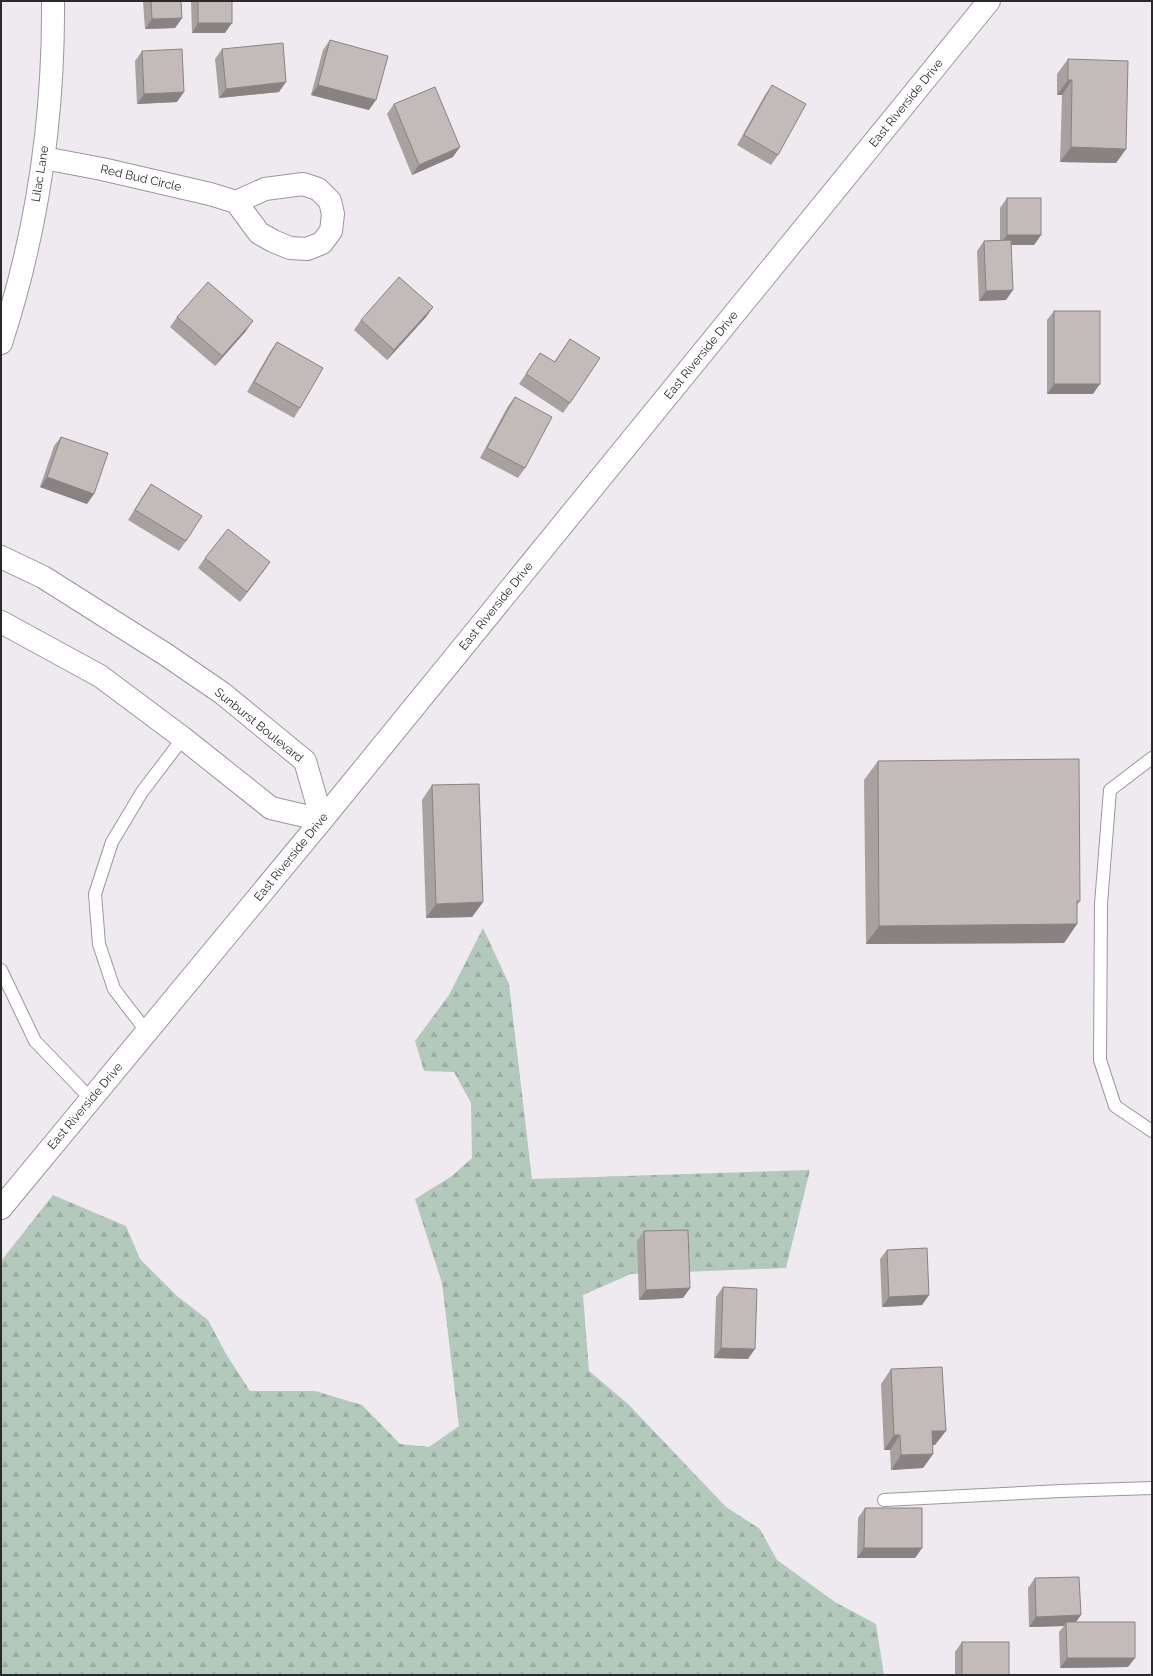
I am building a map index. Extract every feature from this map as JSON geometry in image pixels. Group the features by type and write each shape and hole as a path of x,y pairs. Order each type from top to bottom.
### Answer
{"street":[{"name":"Lilac Lane","path":"1,344 30,236 44,158 53,45 53,1"},
{"name":"East Riverside Drive","path":"1,1208 322,820 989,1"},
{"name":"Red Bud Circle","path":"44,158 102,168 210,194 236,202"},
{"name":"Sunburst Boulevard","path":"1,557 43,577 165,654 228,698 305,761 322,820"},
{"path":"1,622 100,676 183,738 271,808 322,820"}],"lane":[{"path":"147,1032 114,990 99,944 94,894 112,842 142,792 183,738"},
{"path":"1152,758 1110,790 1101,904 1100,1060 1115,1106 1152,1131"},
{"path":"1,970 35,1041 91,1099"},
{"path":"884,1500 1152,1488"}],"green space":[{"path":"483,928 509,984 532,1179 810,1170 786,1268 631,1274 583,1295 589,1371 628,1404 726,1507 760,1529 777,1560 835,1602 876,1624 884,1675 1,1675 1,1261 53,1195 126,1226 140,1259 177,1296 208,1320 226,1354 250,1391 315,1391 362,1405 400,1444 429,1447 459,1426 442,1283 415,1199 452,1176 472,1158 471,1103 454,1072 424,1071 415,1041 449,995"}],"building":[{"path":"151,1 181,1 182,18 152,19"},
{"path":"198,1 232,1 232,23 198,23"},
{"path":"330,40 388,56 376,100 318,85"},
{"path":"283,43 286,82 226,89 222,49"},
{"path":"182,49 184,92 144,94 142,51"},
{"path":"1068,59 1128,61 1126,149 1071,147 1072,80 1068,80"},
{"path":"772,85 806,104 778,155 744,135"},
{"path":"435,87 460,147 419,165 394,104"},
{"path":"1007,198 1041,198 1041,235 1007,235"},
{"path":"1011,240 1013,290 986,291 984,241"},
{"path":"399,277 433,307 394,350 361,320"},
{"path":"208,282 253,321 222,356 177,317"},
{"path":"1054,311 1100,311 1100,384 1054,384"},
{"path":"570,339 600,358 570,403 526,374 540,353 555,362"},
{"path":"277,342 323,368 300,408 254,382"},
{"path":"515,397 552,417 525,468 487,448"},
{"path":"61,437 108,453 94,494 47,477"},
{"path":"151,484 202,516 186,541 135,510"},
{"path":"228,529 270,562 247,592 205,558"},
{"path":"1079,759 1080,901 1077,901 1077,924 879,926 878,761"},
{"path":"479,784 483,902 436,904 432,785"},
{"path":"688,1230 690,1288 646,1290 644,1231"},
{"path":"927,1248 929,1295 889,1297 887,1250"},
{"path":"723,1287 757,1289 755,1349 721,1348"},
{"path":"942,1367 946,1431 932,1431 933,1454 901,1455 900,1435 894,1435 891,1369"},
{"path":"865,1508 922,1508 922,1548 864,1548"},
{"path":"1079,1577 1081,1615 1036,1617 1035,1578"},
{"path":"1066,1622 1135,1622 1135,1658 1067,1658"},
{"path":"962,1642 1009,1642 1009,1675 962,1675"}]}
